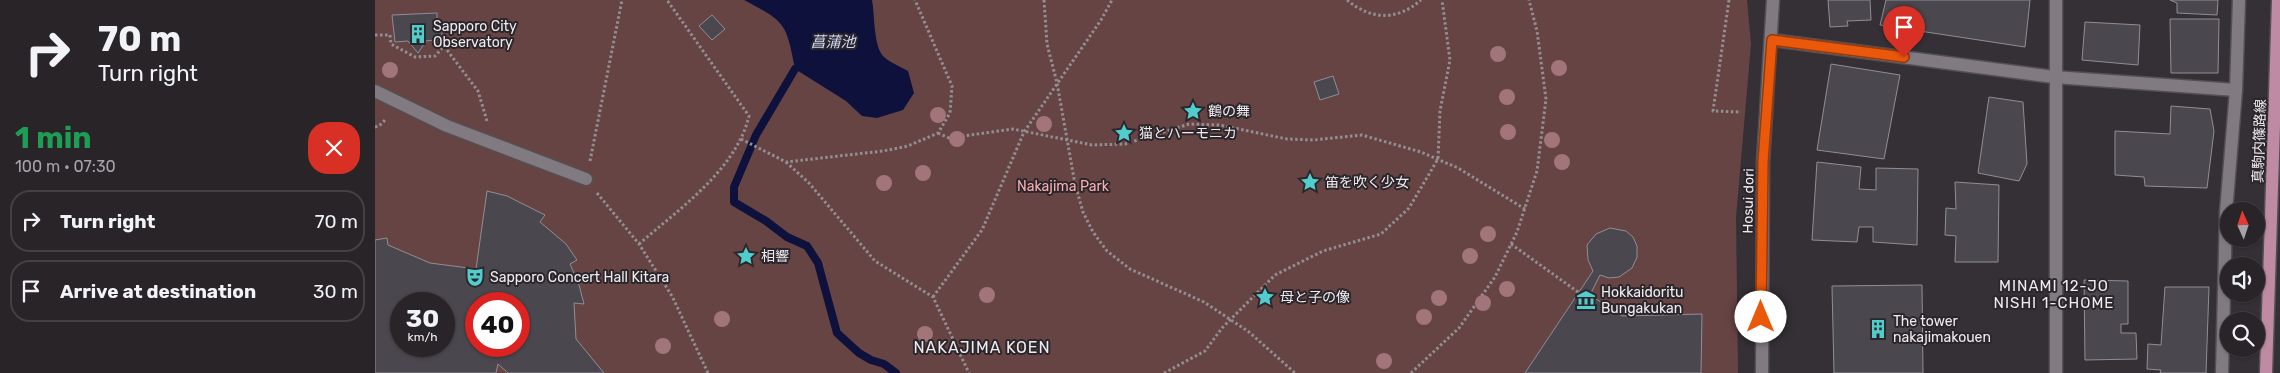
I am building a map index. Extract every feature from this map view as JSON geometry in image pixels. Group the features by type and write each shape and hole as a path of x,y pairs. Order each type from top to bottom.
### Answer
{"main road":[{"name":"真駒内篠路線","path":"2265,373 2278,0"}],"street":[{"name":"Hosui dori","path":"1762,373 1763,162 1773,0"},
{"path":"2056,0 2056,373"},
{"path":"2222,373 2226,212 2235,90 2239,0"},
{"path":"1772,40 2055,77 2235,90"},
{"path":"375,91 447,126 586,179"}],"path":[{"path":"622,0 586,179 639,244 673,296 708,373"},
{"path":"639,244 711,178 741,139 749,116 667,0"},
{"path":"786,162 883,151 908,146 938,133 950,113 952,86 915,0"},
{"path":"1044,0 1047,44 1057,83 1075,184 1083,212 1093,232 1107,251 1130,269 1204,302 1249,332 1295,373"},
{"path":"933,296 982,230 1024,132 1101,20 1112,0"},
{"path":"1347,0 1358,9 1383,16 1408,11 1421,0"},
{"path":"1164,373 1205,350 1230,321 1275,275 1323,251 1381,234 1409,208 1438,159 1441,111 1450,60 1442,0"},
{"path":"1411,373 1459,328 1495,277 1525,209 1537,171 1546,99 1537,31 1529,0"},
{"path":"1729,0 1713,111 1741,112"},
{"path":"375,35 390,35 391,44 415,57 435,56 444,46 478,91 493,143"},
{"path":"938,133 949,138 1013,129 1092,145 1125,144 1189,124 1219,125 1287,139 1314,140 1362,135 1421,152 1458,168 1525,209"},
{"path":"741,139 761,151 786,162 809,183 875,261 933,296 969,373"},
{"path":"1511,244 1578,292"}],"green space":[{"name":"Nakajima Park","path":"375,0 1747,0 1751,44 1736,217 1738,373 375,373"}],"water":[{"name":"菖蒲池","path":"744,0 872,0 876,38 880,52 884,57 908,71 914,93 903,110 877,118 862,116 846,101 795,69 789,41 781,25 768,13"}],"building":[{"path":"1828,0 1870,0 1871,20 1847,21 1848,26 1830,27"},
{"path":"1886,0 2030,0 2025,47 1880,25"},
{"path":"2170,0 2218,0 2217,15 2177,13 2177,3"},
{"name":"Sapporo City Observatory","path":"437,13 437,25 442,25 442,39 426,41 418,53 408,41 395,42 392,15"},
{"path":"712,15 725,29 712,40 699,26"},
{"path":"2170,19 2219,19 2218,73 2171,73"},
{"path":"2085,22 2140,25 2138,65 2082,60"},
{"path":"1831,64 1900,75 1884,159 1817,150"},
{"path":"1333,76 1339,94 1320,100 1314,82"},
{"path":"1989,97 2023,102 2027,164 2019,181 1978,173"},
{"path":"2171,106 2210,109 2214,131 2207,188 2145,186 2144,177 2115,175 2115,131 2170,134"},
{"path":"1817,162 1861,167 1859,189 1876,190 1876,168 1918,169 1917,245 1873,242 1873,227 1859,227 1857,242 1812,240"},
{"path":"1955,182 1999,185 1998,262 1955,262 1956,236 1945,235 1946,208 1956,209"},
{"name":"Sapporo Concert Hall Kitara","path":"487,191 507,196 545,215 540,222 566,244 577,260 570,264 579,285 584,304 574,303 576,339 604,373 508,373 498,364 496,373 375,373 375,240 387,238 388,245 430,263 476,269"},
{"name":"Hokkaidoritu Bungakukan","path":"1610,228 1626,231 1633,237 1637,246 1637,257 1632,268 1619,277 1609,278 1600,275 1590,295 1622,316 1702,314 1701,373 1525,373 1593,271 1588,260 1587,245 1596,234"},
{"path":"2084,280 2128,281 2128,324 2121,324 2121,333 2136,333 2137,359 2085,360"},
{"name":"The tower nakajimakouen","path":"1922,285 1923,373 1834,373 1832,286"},
{"path":"2165,287 2209,287 2206,373 2160,373 2161,370 2147,369 2148,344 2161,345"}],"waterway":[{"path":"795,69 756,135 734,187 734,202 766,221 787,237 807,246 818,263 837,333 859,353 871,360 884,364 896,373"}],"place":[{"name":"Sapporo City Observatory","path":"418,34"},
{"name":"鶴の舞","path":"1193,111"},
{"name":"猫とハーモニカ","path":"1124,133"},
{"name":"笛を吹く少女","path":"1310,182"},
{"name":"相響","path":"746,256"},
{"name":"Sapporo Concert Hall Kitara","path":"475,277"},
{"name":"母と子の像","path":"1265,297"},
{"name":"Hokkaidoritu Bungakukan","path":"1586,300"},
{"name":"The tower nakajimakouen","path":"1878,329"}],"district":[{"name":"MINAMI 12-JO NISHI 1-CHOME","path":"2054,294"},
{"name":"NAKAJIMA KOEN","path":"982,347"}],"route":[{"path":"1761,317 1763,162 1772,40 1904,57"}]}
